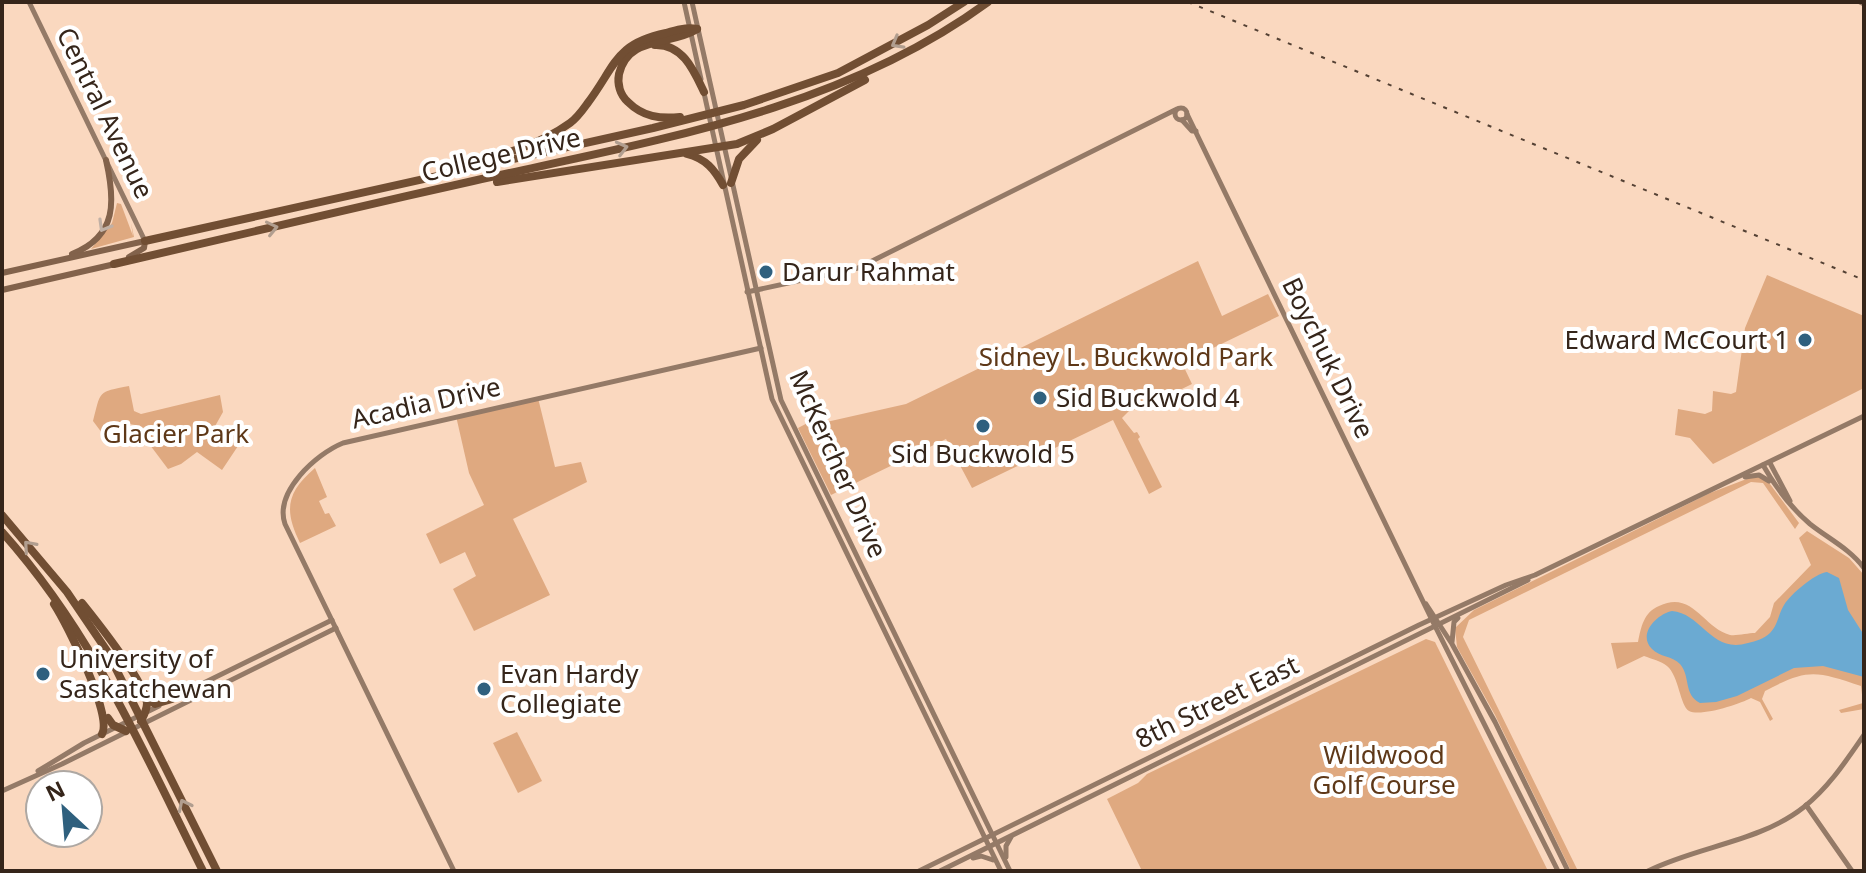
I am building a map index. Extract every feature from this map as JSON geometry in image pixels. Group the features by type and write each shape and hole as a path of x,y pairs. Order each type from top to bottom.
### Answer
{"highway":[{"name":"College Drive","path":"145,241 744,105 838,73 964,2"},
{"name":"College Drive","path":"114,264 583,158 749,116 833,88 928,42 988,2"},
{"path":"692,30 647,44 627,56 618,77 624,99 642,114 658,118 676,118 744,105"},
{"path":"398,184 410,178 524,149 546,138 574,120 626,48 647,37 692,30"},
{"path":"437,190 683,153 718,142 746,141 928,42"},
{"path":"647,44 662,44 676,50 693,69 707,95"},
{"path":"683,153 703,160 727,184 749,146 773,129"},
{"path":"145,241 151,248 158,249 196,245"},
{"path":"2,515 56,578 98,635 133,698 217,871"},
{"path":"2,532 48,588 95,657 202,870"},
{"path":"56,578 67,585 94,618 145,696 155,704 172,699"},
{"path":"48,588 101,707 111,724 126,731"},
{"path":"140,724 147,707 145,696"},
{"path":"101,707 106,725 102,734"}],"main road":[{"name":"Central Avenue","path":"29,2 145,241"},
{"name":"McKercher Drive","path":"684,2 718,142 747,292 772,399 1001,871"},
{"name":"McKercher Drive","path":"692,2 692,30"},
{"path":"747,292 858,268 1177,109 1184,108 1187,114 1180,119 1158,121"},
{"path":"1177,109 1175,114 1180,119"},
{"name":"Boychuk Drive","path":"1187,114 1426,605 1452,644 1495,722 1568,871"},
{"name":"Boychuk Drive","path":"1180,119 1196,131"},
{"path":"49,263 78,252 94,241 110,218 113,192 106,160"},
{"name":"McKercher Drive","path":"727,184 781,400 1009,868"},
{"path":"114,264 139,253 145,241"},
{"name":"College Drive","path":"2,273 145,241"},
{"name":"College Drive","path":"2,290 114,264"},
{"name":"Acadia Drive","path":"454,871 285,524 282,510 299,477 336,445 767,347"},
{"name":"8th Street East","path":"919,871 1419,625 1462,614 1535,575 1864,416"},
{"path":"1766,464 1778,491"},
{"path":"1766,464 1794,509"},
{"path":"1729,482 1759,475 1768,479 1794,509 1853,554 1864,568"},
{"name":"8th Street East","path":"940,871 1425,632 1506,585 1535,575"},
{"path":"1419,625 1426,605"},
{"path":"1452,644 1454,622 1462,614"},
{"path":"2,791 102,734 332,620"},
{"name":"Boychuk Drive","path":"1436,623 1558,871"},
{"path":"11,786 336,628"},
{"path":"1425,632 1441,638"},
{"path":"1648,871 1678,857 1767,828 1806,805 1838,773 1864,735"},
{"path":"1806,805 1852,871"},
{"path":"985,820 997,827 1009,825"},
{"path":"968,847 977,834 978,826"},
{"path":"1009,868 1006,846 1013,833"},
{"path":"956,863 981,856 989,857 997,864"}],"green space":[{"path":"117,203 121,204 133,236 131,223 134,237 91,249 112,223"},
{"name":"Sidney L. Buckwold Park","path":"1198,261 1222,316 1268,294 1279,316 1182,363 1192,384 1141,409 1130,410 1122,418 1140,437 1138,439 1162,487 1149,494 1113,420 972,488 946,439 831,495 798,428 817,418 822,423 906,404"},
{"path":"1767,275 1864,316 1864,388 1713,464 1690,438 1675,435 1678,409 1705,414 1712,411 1713,391 1736,392 1745,328"},
{"name":"Glacier Park","path":"129,386 134,411 141,414 220,395 223,412 214,428 238,446 222,470 197,452 168,469 135,425 129,424 108,441 93,421 99,398 111,390"},
{"path":"538,398 555,467 581,462 587,482 513,519 550,595 474,631 453,589 476,576 465,552 440,564 426,534 484,505 469,473 456,416"},
{"path":"315,468 327,497 319,501 336,526 300,543 292,521 291,502 298,486"},
{"path":"1757,475 1767,480 1799,523 1795,529 1763,483 1751,482 1469,620 1463,637 1578,871 1571,871 1495,715 1457,647 1455,628 1474,610 1710,493"},
{"path":"1807,531 1849,558 1864,575 1864,709 1841,713 1839,710 1863,703 1861,686 1812,674 1792,678 1765,691 1762,699 1773,719 1770,721 1760,702 1751,698 1720,709 1695,712 1686,708 1671,671 1662,663 1644,656 1617,669 1611,643 1638,642 1650,612 1671,602 1689,606 1730,635 1755,633 1770,617 1774,603 1811,565 1799,538"},
{"name":"Wildwood Golf Course","path":"1426,639 1435,642 1548,871 1142,871 1107,799 1138,783 1147,774"},
{"path":"517,732 542,781 518,793 493,743"}],"water":[{"path":"1827,572 1839,578 1848,610 1864,635 1864,677 1823,666 1794,668 1737,696 1700,703 1691,695 1680,664 1655,652 1648,643 1648,631 1655,620 1672,611 1692,619 1725,643 1735,645 1760,640 1773,630 1792,595 1810,580"}],"railway":[{"path":"1188,2 1864,280"}],"place":[{"name":"Darur Rahmat","path":"766,272"},
{"name":"Edward McCourt 1","path":"1805,340"},
{"name":"Sid Buckwold 4","path":"1040,398"},
{"name":"Sid Buckwold 5","path":"983,426"},
{"name":"University of Saskatchewan","path":"43,674"},
{"name":"Evan Hardy Collegiate","path":"484,689"}]}
